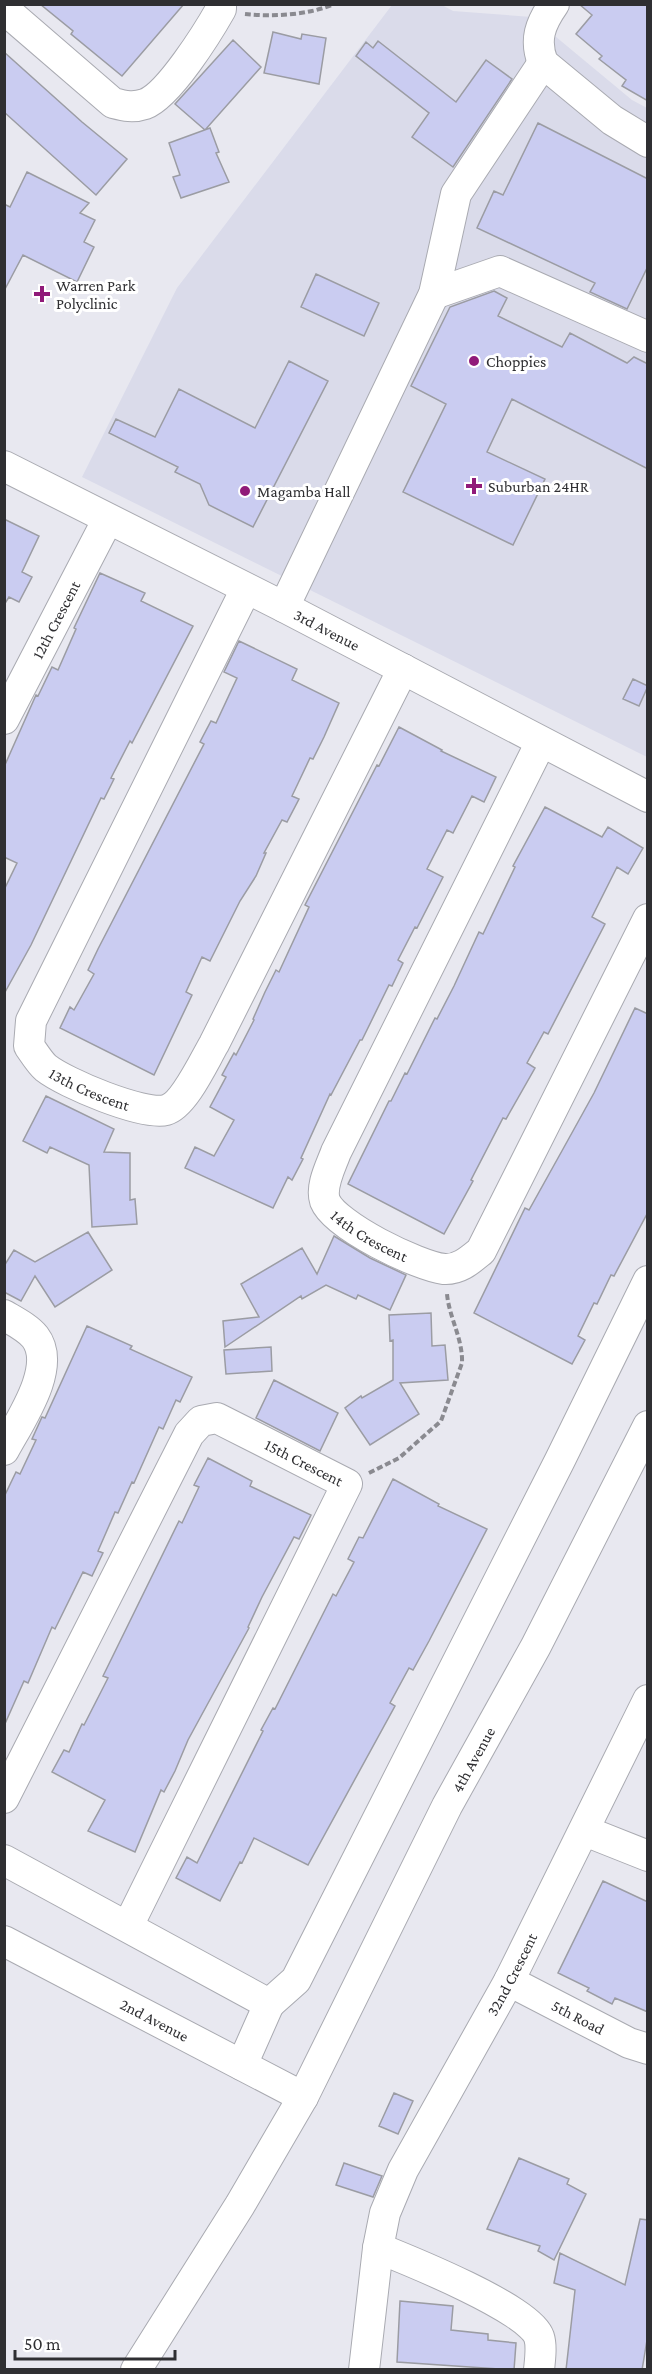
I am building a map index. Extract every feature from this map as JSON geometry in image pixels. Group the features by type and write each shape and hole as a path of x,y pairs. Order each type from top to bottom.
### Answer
{"street":[{"path":"554,4 543,19 540,34 538,49 543,63 612,120 648,142"},
{"path":"4,9 113,103 132,107 148,103 169,84 204,37 221,7"},
{"path":"284,607 434,294 456,194 543,63"},
{"path":"434,294 500,271 646,332"},
{"name":"3rd Avenue","path":"4,465 284,607 648,797"},
{"name":"12th Crescent","path":"4,719 108,519"},
{"name":"13th Crescent","path":"246,589 31,1021 29,1046 46,1068 134,1108 166,1110 177,1103 214,1044 403,669"},
{"name":"14th Crescent","path":"445,1269 407,1257 366,1236 336,1217 325,1200 326,1180 336,1152 382,1056 541,742"},
{"path":"445,1269 463,1265 481,1251 648,919"},
{"path":"242,2065 269,2004 296,1980 560,1460 648,1281"},
{"path":"4,1315 35,1337 44,1356 41,1377 4,1450"},
{"name":"15th Crescent","path":"4,1798 189,1434 201,1421 217,1418 347,1484 128,1926"},
{"name":"4th Avenue","path":"136,2370 240,2205 303,2097 447,1806 536,1646 636,1475 648,1426"},
{"name":"32nd Crescent","path":"364,2370 378,2248 386,2213 403,2170 509,1981 648,1700"},
{"path":"585,1831 648,1856"},
{"path":"4,1860 269,2004"},
{"name":"2nd Avenue","path":"4,1941 303,2097"},
{"name":"5th Road","path":"509,1981 629,2043 648,2049"},
{"path":"378,2248 446,2276 526,2320 539,2336 539,2370"}],"path":[{"path":"221,7 262,16 301,12 334,4"},
{"path":"347,1484 399,1458 441,1421 462,1362 462,1353 448,1307 445,1269"}],"shaded area":[{"path":"392,5 442,5 453,11 532,17 632,100 647,108 647,757 82,477 177,288"}],"building":[{"path":"40,4 184,4 122,76 71,34 73,31"},
{"path":"579,4 648,4 648,101 622,86 626,80 599,59 602,56 576,34 592,15"},
{"path":"273,32 301,39 302,34 326,38 319,84 264,73"},
{"path":"233,40 261,67 205,130 175,104"},
{"path":"378,41 456,102 486,60 512,79 453,167 412,137 429,113 356,56 366,42 373,48"},
{"path":"4,52 127,159 96,195 4,112"},
{"path":"538,123 648,179 648,266 627,309 590,292 595,283 477,228 494,191 503,195"},
{"path":"210,128 219,152 216,153 229,182 181,198 173,177 180,175 169,143"},
{"path":"27,172 89,203 80,213 95,220 84,242 94,247 77,282 23,255 4,291 4,204 10,207"},
{"path":"316,274 379,303 364,336 301,307"},
{"path":"494,291 507,298 498,316 562,347 570,333 627,363 634,357 648,364 648,469 512,399 487,452 545,479 513,545 403,492 446,404 411,386 450,307"},
{"path":"289,361 328,381 253,527 209,505 200,484 175,472 178,467 109,433 116,419 155,437 179,389 255,428"},
{"path":"4,519 39,536 22,572 32,577 19,602 9,597 4,605"},
{"path":"100,573 145,593 141,601 193,626 132,743 130,741 111,778 114,779 104,799 101,798 31,945 4,994 4,890 17,863 4,857 4,767 36,695 38,696 52,667 58,670 76,629 74,628"},
{"path":"239,641 297,669 292,680 339,703 313,759 310,758 292,796 299,799 287,822 282,820 264,853 266,853 256,876 240,901 210,961 202,957 186,992 192,995 154,1075 60,1028 70,1007 74,1010 94,974 88,970 98,949 204,744 200,742 211,721 216,723 237,678 224,672"},
{"path":"633,679 648,686 639,706 623,699"},
{"path":"399,727 441,751 496,777 484,802 472,796 453,833 447,830 427,869 443,877 398,960 403,963 392,986 389,985 362,1040 330,1094 301,1158 303,1159 292,1180 288,1177 273,1208 185,1168 195,1147 214,1156 234,1120 210,1107 226,1077 222,1075 234,1053 236,1055 254,1020 276,970 279,972 309,907 305,905"},
{"path":"545,807 602,837 608,827 643,848 628,874 617,867 592,917 605,924 548,1034 544,1032 527,1063 535,1068 506,1119 503,1118 471,1180 473,1181 444,1234 348,1184 389,1101 405,1073 407,1074 435,1018 437,1019 479,932 483,934 515,867 513,866"},
{"path":"635,1008 648,1014 648,1212 614,1276 611,1275 597,1304 594,1303 578,1336 585,1340 572,1364 474,1313 525,1208 529,1210 594,1093"},
{"path":"46,1096 114,1129 104,1152 130,1153 130,1200 135,1199 137,1224 92,1227 89,1165 50,1147 47,1153 23,1141"},
{"path":"88,1232 112,1270 55,1307 35,1276 21,1301 4,1292 4,1266 14,1250 35,1262"},
{"path":"334,1236 370,1258 406,1275 390,1310 358,1295 356,1299 326,1285 302,1299 301,1296 225,1347 223,1321 259,1317 241,1284 302,1248 317,1274"},
{"path":"431,1313 432,1346 445,1345 448,1380 400,1383 419,1414 370,1445 345,1408 361,1396 362,1398 393,1380 393,1340 390,1341 389,1315"},
{"path":"87,1326 132,1346 130,1349 192,1377 180,1402 176,1400 163,1429 159,1427 134,1483 132,1482 118,1513 115,1512 98,1551 103,1553 92,1576 83,1572 55,1629 52,1627 28,1683 24,1681 4,1726 4,1497 16,1472 20,1474 36,1440 32,1439 42,1417 45,1418"},
{"path":"271,1347 272,1371 226,1374 224,1350"},
{"path":"274,1380 338,1413 320,1451 256,1418"},
{"path":"208,1458 252,1481 250,1486 311,1515 299,1539 294,1537 262,1597 249,1628 188,1740 164,1792 161,1790 135,1852 88,1831 105,1800 52,1772 64,1750 69,1752 108,1678 103,1676 179,1521 182,1523 199,1487 194,1485"},
{"path":"393,1479 439,1504 438,1506 487,1529 413,1670 409,1668 390,1703 395,1706 308,1865 254,1838 220,1901 176,1878 187,1857 197,1863 263,1731 261,1730 273,1708 275,1709 333,1594 336,1596 354,1562 348,1559 359,1537 363,1538"},
{"path":"603,1881 648,1902 648,2012 615,1998 612,2004 587,1991 589,1988 558,1973"},
{"path":"394,2093 413,2101 398,2134 379,2126"},
{"path":"519,2158 569,2179 567,2184 586,2194 554,2260 538,2251 540,2246 487,2229"},
{"path":"344,2163 382,2176 373,2197 336,2185"},
{"path":"640,2219 648,2220 648,2334 642,2370 566,2370 575,2290 554,2283 560,2253 625,2285"},
{"path":"400,2301 453,2306 451,2330 488,2334 488,2340 516,2343 514,2370 397,2362"}],"place":[{"name":"Warren Park Polyclinic","path":"42,294"},
{"name":"Choppies","path":"474,361"},
{"name":"Suburban 24HR","path":"474,486"},
{"name":"Magamba Hall","path":"245,491"}]}
